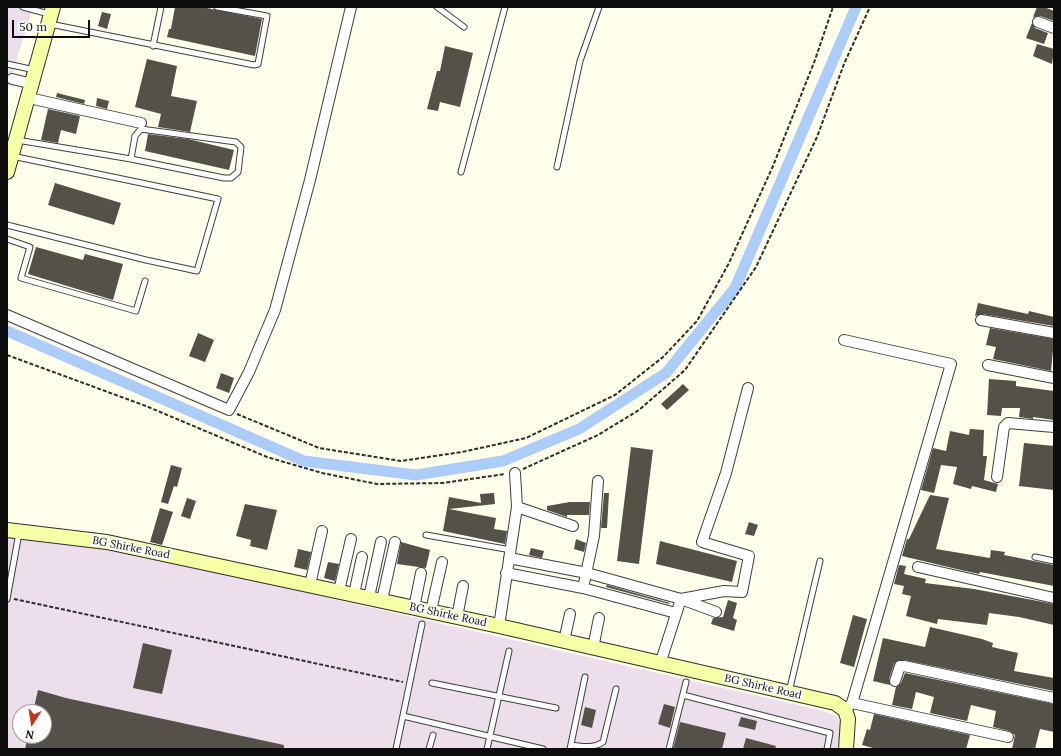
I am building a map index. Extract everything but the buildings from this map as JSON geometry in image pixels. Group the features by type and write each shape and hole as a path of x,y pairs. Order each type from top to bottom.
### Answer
{"street":[{"path":"7,314 229,410 249,372 275,310 310,180 350,7"},
{"path":"7,172 9,155 16,140 29,98 52,15"},
{"path":"1038,22 1054,28"},
{"path":"10,78 35,77"},
{"path":"29,98 141,123"},
{"path":"981,320 1054,333"},
{"path":"844,340 951,364 848,706 846,749"},
{"path":"988,365 1054,378"},
{"path":"681,599 724,591 742,592 749,556 702,542 726,473 748,388"},
{"path":"998,477 1004,426 1008,423 1054,427"},
{"path":"499,626 517,507 515,473"},
{"path":"583,588 594,536 598,482"},
{"path":"517,507 573,526"},
{"name":"BG Shirke Road","path":"13,530 107,542 310,584 848,706"},
{"path":"310,584 322,531"},
{"path":"339,591 351,539"},
{"path":"376,599 381,542"},
{"path":"376,599 395,542"},
{"path":"510,554 587,573 681,599 716,612"},
{"path":"354,594 362,557"},
{"path":"432,611 442,562"},
{"path":"918,567 1054,598"},
{"path":"414,608 421,573"},
{"path":"506,573 583,588 676,613"},
{"path":"457,617 463,586"},
{"path":"660,664 681,599"},
{"path":"564,641 570,614"},
{"path":"593,648 599,618"},
{"path":"895,681 900,666 904,666 1054,698"},
{"path":"848,706 1008,737"}],"lane":[{"path":"23,7 154,46 254,66 258,64 267,16 217,7"},
{"path":"154,46 161,7"},
{"path":"437,7 464,27"},
{"path":"461,172 505,7"},
{"path":"557,167 580,61 599,7"},
{"path":"7,64 35,77"},
{"path":"16,140 131,159 224,178 231,178 238,172 241,148 236,142 141,129 135,136 131,159"},
{"path":"7,225 146,260 197,271 218,199 9,155"},
{"path":"7,239 30,247 20,278 136,311 145,281"},
{"path":"7,598 13,530"},
{"path":"426,535 510,554"},
{"path":"1035,557 1054,561"},
{"path":"788,693 820,560"},
{"path":"396,749 422,624"},
{"path":"487,749 509,651"},
{"path":"585,677 570,747 591,747 603,742 616,689"},
{"path":"669,749 686,682"},
{"path":"432,683 556,708"},
{"path":"683,695 830,733 827,749"},
{"path":"403,716 543,749"},
{"path":"430,749 433,736"}],"path":[{"path":"229,410 319,448 401,461 462,452 526,438 615,395 663,357 697,321 728,263 773,166 815,60 833,7"},
{"path":"7,355 146,406 267,457 322,474 377,484 443,483 515,473 605,431 639,410 685,370 756,266 817,137 844,64 870,7"},
{"path":"7,598 410,683"}],"shaded area":[{"path":"7,7 33,7 7,91"},
{"path":"7,536 110,548 820,710 836,716 840,721 841,731 837,749 7,749"}],"waterway":[{"path":"7,331 304,461 416,475 503,461 579,429 666,373 735,288 856,7"}]}
